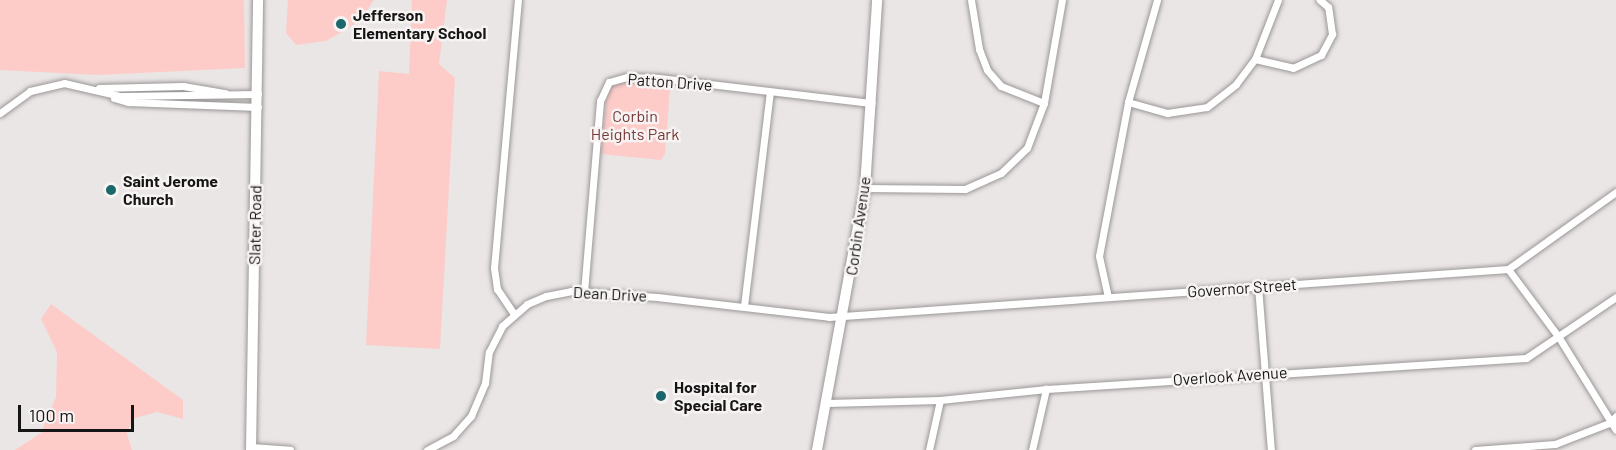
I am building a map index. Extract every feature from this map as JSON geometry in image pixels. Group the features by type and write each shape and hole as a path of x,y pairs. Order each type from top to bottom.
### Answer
{"main road":[{"name":"Slater Road","path":"251,449 258,0"},
{"name":"Corbin Avenue","path":"817,450 844,315 865,188 877,0"}],"street":[{"path":"514,314 497,289 494,268 518,0"},
{"path":"971,0 979,49 987,70 1001,86 1044,103"},
{"path":"865,188 965,189 1000,173 1027,148 1044,103 1062,0"},
{"path":"1108,297 1099,256 1128,102 1157,0"},
{"path":"1128,102 1167,113 1207,107 1236,84 1255,58 1278,0"},
{"path":"1255,58 1293,68 1321,55 1332,34 1328,7 1320,0"},
{"name":"Patton Drive","path":"584,292 600,101 604,87 616,80 638,77 872,103"},
{"path":"0,113 30,91 64,83 120,96 198,98 226,94 258,94"},
{"path":"93,88 128,102 258,107"},
{"path":"744,306 770,92"},
{"path":"1616,192 1508,269 1558,336 1609,423 1616,430"},
{"name":"Governor Street","path":"844,315 1508,269"},
{"path":"1258,286 1271,450"},
{"name":"Dean Drive","path":"427,450 453,436 471,416 485,384 492,344 514,314 546,296 584,292 744,306 829,317 844,315"},
{"name":"Overlook Avenue","path":"827,403 940,400 1046,389 1526,358 1616,297"},
{"path":"1032,450 1046,389"},
{"path":"929,450 940,400"},
{"path":"1475,450 1555,444 1609,423 1616,416"},
{"path":"251,449 290,450"}],"green space":[{"path":"0,0 244,0 245,68 98,75 0,70"},
{"path":"288,0 374,0 360,20 326,41 296,45 286,33"},
{"path":"412,0 447,0 439,64 455,78 440,349 366,345 379,71 409,74"},
{"name":"Corbin Heights Park","path":"625,81 670,88 665,154 661,160 601,154 607,92 611,86"},
{"path":"51,304 183,400 183,419 157,412 132,419 127,434 132,450 15,450 41,433 56,397 57,352 41,319"}],"place":[{"name":"Jefferson Elementary School","path":"341,24"},
{"name":"Saint Jerome Church","path":"111,190"},
{"name":"Hospital for Special Care","path":"661,396"}]}
